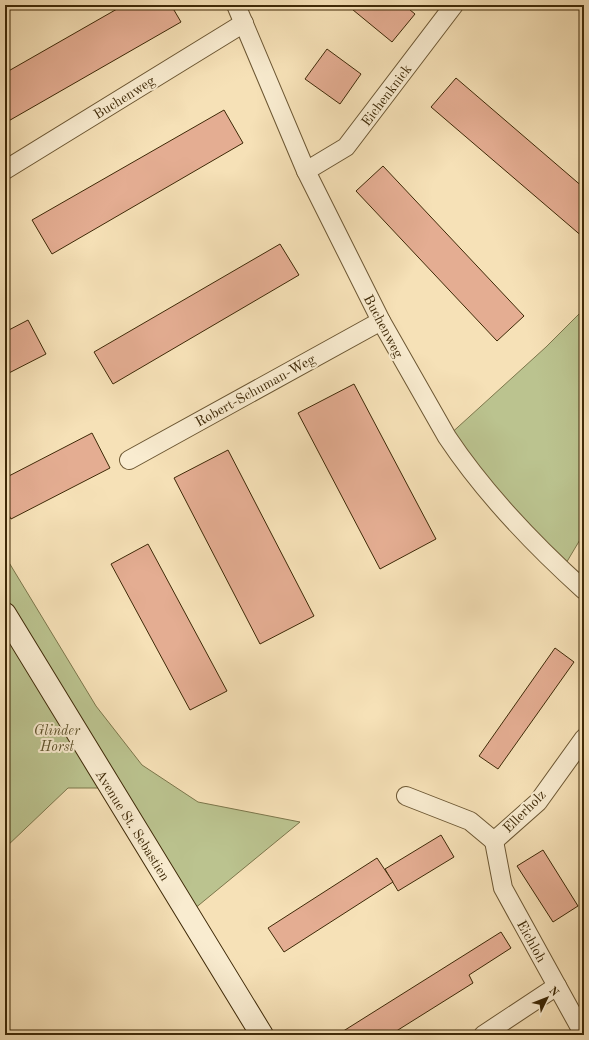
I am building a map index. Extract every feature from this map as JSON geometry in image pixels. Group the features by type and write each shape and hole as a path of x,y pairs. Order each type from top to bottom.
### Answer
{"main road":[{"name":"Avenue St. Sebastien","path":"5,614 262,1035"}],"street":[{"name":"Buchenweg","path":"236,5 306,171 381,321 443,432 458,454 512,519 584,590"},
{"name":"Eichenknick","path":"306,171 346,148 454,5"},
{"name":"Buchenweg","path":"5,170 244,23"},
{"name":"Robert-Schuman-Weg","path":"129,460 381,321"},
{"name":"Ellerholz","path":"406,796 470,821 494,841 538,802 584,738"},
{"name":"Eichloh","path":"494,841 503,888 584,1035"},
{"path":"482,1035 557,986"}],"green space":[{"path":"584,309 584,533 562,570 447,437 546,347"},
{"name":"Glinder Horst","path":"5,556 96,706 142,765 198,802 300,822 188,914 108,788 68,788 5,848"}],"building":[{"path":"124,5 171,5 181,22 5,123 5,73"},
{"path":"347,5 404,5 415,14 392,42"},
{"path":"327,49 361,74 340,104 305,79"},
{"path":"456,78 584,188 584,238 431,107"},
{"path":"224,110 243,143 52,254 32,220"},
{"path":"383,166 524,316 497,341 356,191"},
{"path":"280,244 299,275 113,384 94,352"},
{"path":"28,320 46,354 5,375 5,332"},
{"path":"354,384 436,539 380,569 298,413"},
{"path":"92,433 110,468 11,519 5,508 5,478"},
{"path":"228,450 314,616 260,644 174,478"},
{"path":"148,544 227,691 190,710 111,564"},
{"path":"555,648 574,662 498,769 479,756"},
{"path":"441,835 454,857 398,891 385,869"},
{"path":"543,850 578,906 553,922 517,866"},
{"path":"377,858 393,882 284,952 268,928"},
{"path":"501,932 511,948 469,975 473,983 390,1035 337,1035"}]}
